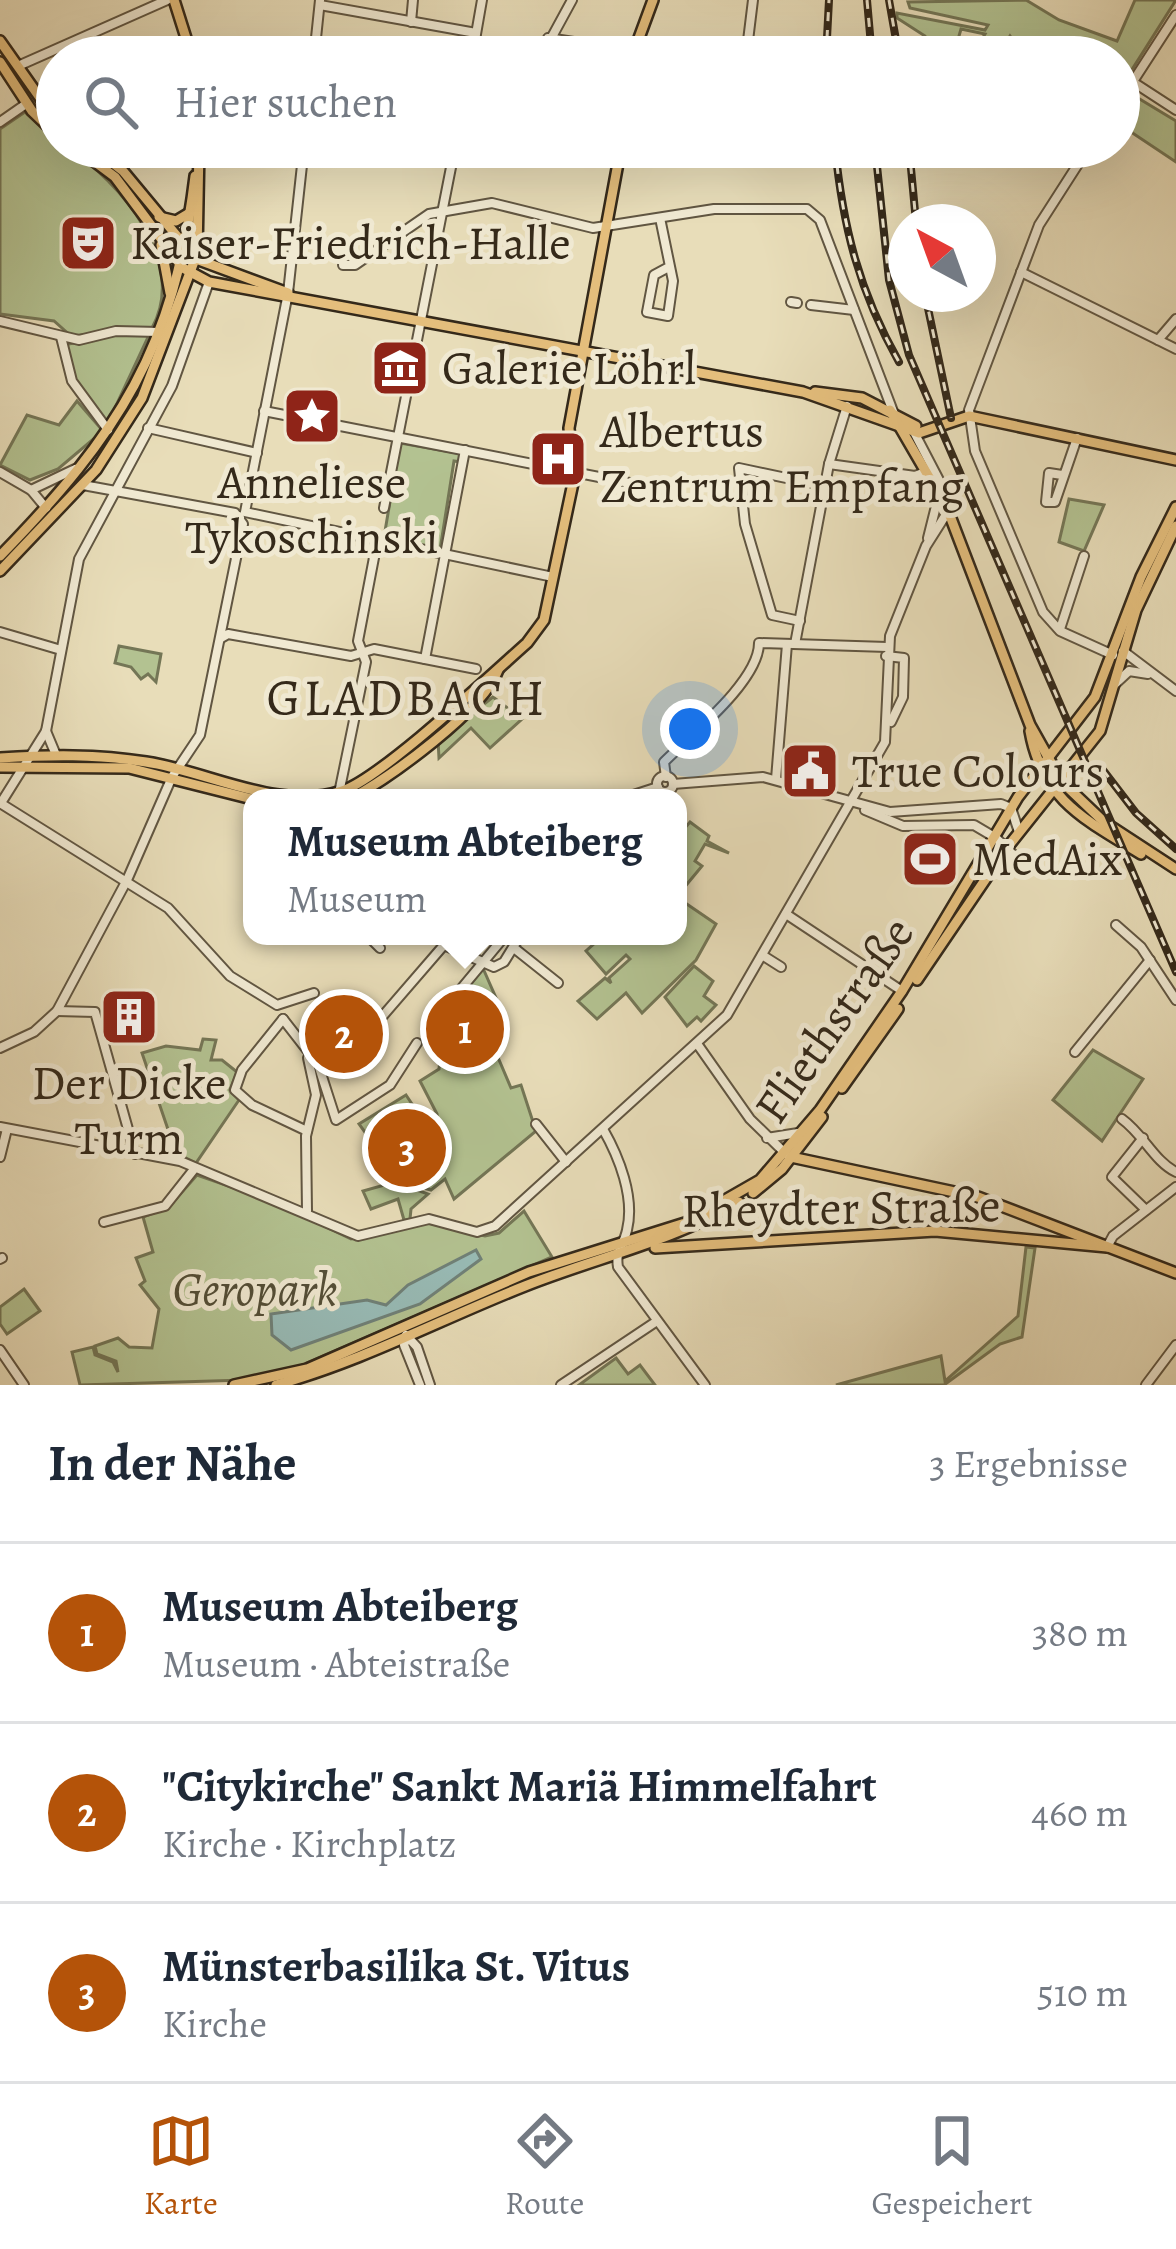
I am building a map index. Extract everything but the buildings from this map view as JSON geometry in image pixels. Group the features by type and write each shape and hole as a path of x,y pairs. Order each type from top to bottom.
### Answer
{"main road":[{"path":"170,0 184,36"},
{"path":"638,36 652,0"},
{"path":"1,42 36,96"},
{"path":"0,60 18,66"},
{"path":"0,60 36,114"},
{"path":"26,104 36,105"},
{"path":"103,168 115,177 187,271 209,282 803,392 914,431 934,432 969,413"},
{"path":"119,168 191,256 288,293"},
{"path":"191,256 196,168"},
{"path":"0,571 83,485 111,437 142,398 191,256 197,168"},
{"path":"348,789 498,670 541,627 573,483 569,428 618,168"},
{"path":"159,217 176,221 191,212"},
{"path":"157,234 171,299"},
{"path":"111,437 187,271"},
{"path":"803,392 861,397 924,428 969,413 1174,461"},
{"path":"890,410 949,513 1052,793 1079,819 1176,872"},
{"path":"0,556 92,466"},
{"path":"1117,652 1141,578 1176,507"},
{"path":"43,526 46,509"},
{"path":"1117,652 1176,526"},
{"name":"Fliethstraße","path":"650,1247 740,1202 789,1156 1006,849 1100,731 1117,652"},
{"name":"Fliethstraße","path":"807,1131 902,991 1011,808 1095,697 1117,652"},
{"path":"364,789 484,694 498,670"},
{"path":"1030,725 1062,782 1104,822 1176,872"},
{"path":"1052,793 1059,741"},
{"path":"0,767 56,755 252,789"},
{"path":"1042,804 1048,756"},
{"path":"0,758 174,772 243,796"},
{"path":"807,1131 812,1149 830,1163"},
{"name":"Fliethstraße","path":"405,1333 503,1282 713,1210 748,1190 789,1156"},
{"name":"Rheydter Straße","path":"789,1156 978,1197 1176,1273"},
{"path":"1062,1242 1063,1230"},
{"name":"Rheydter Straße","path":"650,1247 935,1231 1107,1247"},
{"path":"276,1385 558,1273 650,1247"},
{"path":"235,1385 307,1369 405,1333"}],"street":[{"path":"87,36 170,0"},
{"path":"411,22 413,0"},
{"path":"476,36 482,0"},
{"path":"549,36 572,0"},
{"path":"749,36 753,0"},
{"path":"316,36 320,3 476,33"},
{"path":"1140,71 1176,15"},
{"path":"0,28 1,42"},
{"path":"18,66 36,58"},
{"path":"1140,87 1176,110"},
{"path":"0,122 26,104"},
{"path":"302,168 288,293 245,512 553,577"},
{"path":"384,508 451,168"},
{"path":"1075,168 1046,212 969,413 975,451 1043,612 1060,631 1117,652 1176,692"},
{"path":"343,265 356,265 443,210 500,202 579,226 714,209 807,208 816,214 890,410 914,431 952,498 949,513 928,541"},
{"path":"660,218 673,281 668,316 647,312 654,274 667,268"},
{"path":"1021,272 1176,349"},
{"path":"209,282 190,345 79,559 46,730 0,803 180,918 246,990 282,1005 314,993"},
{"path":"811,305 854,310"},
{"path":"1158,340 1176,319"},
{"path":"0,321 56,332 62,338 64,362 76,391 111,437"},
{"path":"62,338 159,332"},
{"path":"776,779 791,644 800,621 829,464 848,405 878,376"},
{"path":"142,398 148,428"},
{"path":"264,411 655,488"},
{"path":"148,428 257,453"},
{"path":"928,454 934,432"},
{"path":"1062,475 1077,437"},
{"path":"425,658 465,450"},
{"path":"829,464 901,474 925,472"},
{"path":"31,490 92,466 112,491"},
{"path":"800,621 772,617 745,524 739,468 824,486"},
{"path":"0,472 31,490 46,509"},
{"path":"0,1048 34,1032 57,1011 127,880 174,772 200,735 243,524 235,513 83,485"},
{"path":"890,724 887,651 928,541 939,493"},
{"path":"928,541 960,540"},
{"path":"340,789 366,662 360,626 377,542"},
{"path":"1060,631 1084,556"},
{"path":"0,632 61,650"},
{"path":"221,638 228,634 351,656 374,649 476,669"},
{"path":"0,1156 4,1128 135,1154 195,1168 358,1236 429,1219 477,1232 495,1226 727,1015 853,804 903,697 904,658 887,651 759,643 759,659 723,704 664,762 670,780"},
{"path":"1112,691 1136,670 1161,680"},
{"path":"46,730 56,755"},
{"path":"652,789 670,780 776,779 903,826 957,822 996,838 1023,864"},
{"path":"853,804 908,812 1011,808 1019,832"},
{"path":"786,914 902,991"},
{"path":"1116,926 1150,960 1176,1000"},
{"path":"377,945 380,948"},
{"path":"377,1023 444,945 470,959 499,966 516,945"},
{"path":"436,1019 496,945"},
{"path":"514,948 558,983"},
{"path":"762,954 781,967"},
{"path":"1075,1052 1150,960"},
{"path":"282,1005 283,1019 308,1057 316,1095 307,1131 307,1211"},
{"path":"57,1011 95,1012 135,1154"},
{"path":"283,1019 234,1085 240,1097 307,1131"},
{"path":"308,1057 318,1064 336,1120 389,1085 417,1043"},
{"path":"698,1045 767,1138 789,1156"},
{"path":"1122,1119 1162,1165 1176,1172"},
{"path":"536,1124 566,1162"},
{"path":"603,1129 628,1190 616,1256 622,1274 705,1385"},
{"path":"767,1138 807,1131"},
{"path":"1143,1138 1112,1177 1146,1210"},
{"path":"104,1222 165,1206 195,1168"},
{"path":"1107,1247 1112,1236 1176,1186"},
{"path":"561,1385 657,1321"},
{"path":"405,1333 404,1345 420,1385"},
{"path":"405,1333 417,1347 430,1385"},
{"path":"1147,1385 1176,1345"},
{"path":"0,1350 20,1385"}],"green space":[{"path":"1026,0 1059,20 1103,36 984,36 961,29 959,36 925,36 897,18 897,13 985,30 988,25 910,8 908,2"},
{"path":"1135,0 1176,0 1140,57 1140,36 1119,36"},
{"path":"1140,99 1176,121 1176,162 1140,138"},
{"path":"25,112 36,122 36,168 94,168 127,202 155,251 162,277 161,302 152,328 71,336 54,321 0,314 0,129"},
{"path":"120,333 150,333 107,425 72,375 64,345"},
{"path":"77,401 103,431 58,469 30,480 0,465 27,415 59,425"},
{"path":"400,443 463,454 461,462 454,461 440,550 384,537"},
{"path":"1069,499 1104,505 1084,551 1059,542"},
{"path":"119,646 161,654 156,682 148,674 141,679 131,667 115,663"},
{"path":"493,697 522,719 490,748 471,728 439,758 438,740"},
{"path":"690,822 709,836 707,841 729,853 705,844 695,861 702,866 687,884"},
{"path":"687,904 716,924 696,960 642,1013 626,993 597,1019 578,1001 605,978 611,983 609,978 630,959 626,955 606,974 586,951 593,945 687,945"},
{"path":"482,966 500,1007 496,1014 488,1008 481,1017 457,1000"},
{"path":"694,966 713,981 704,996 716,1005 701,1021 697,1017 687,1026 665,997"},
{"path":"203,1039 216,1040 211,1060 222,1060 237,1072 230,1090 239,1100 196,1163 176,1153 142,1053 166,1046 200,1050"},
{"path":"488,1045 494,1048 511,1088 521,1085 536,1131 454,1199 445,1179 431,1190 399,1181 428,1170 441,1151 437,1114 420,1081 439,1069 440,1059 457,1056 461,1048 478,1048 481,1054"},
{"path":"1093,1050 1143,1079 1102,1141 1053,1100"},
{"path":"406,1095 418,1113 396,1126 402,1135 382,1156 359,1124"},
{"name":"Geropark","path":"197,1175 274,1202 351,1239 428,1223 485,1236 499,1233 524,1211 552,1257 291,1370 245,1380 80,1385 72,1352 93,1347 95,1355 113,1362 118,1372 116,1361 97,1354 95,1346 118,1338 129,1347 152,1348 159,1309 140,1285 145,1281 136,1258 153,1252 143,1217 169,1207"},
{"path":"395,1182 428,1194 411,1209 410,1219 404,1220 398,1199 371,1209 363,1191"},
{"path":"1026,1247 1035,1248 1022,1337 1000,1344 944,1385 836,1385 941,1356 945,1381 1018,1316"},
{"path":"24,1289 40,1311 7,1334 0,1324 0,1307"},
{"path":"616,1358 628,1374 640,1365 655,1385 579,1385"}],"water":[{"path":"476,1250 481,1259 420,1304 291,1350 272,1335 271,1314 367,1300 386,1305 408,1285"}],"railway":[{"path":"827,36 829,0"},
{"path":"867,0 870,36"},
{"path":"889,0 895,36"},
{"path":"838,168 855,258 873,310 899,362"},
{"path":"877,168 889,280 909,355 1176,972"},
{"path":"911,168 914,204"},
{"path":"929,312 951,418"},
{"path":"1103,770 1136,813 1176,849"}],"place":[{"name":"Kaiser-Friedrich-Halle","path":"88,243"},
{"name":"Galerie Löhrl","path":"400,368"},
{"name":"Anneliese Tykoschinski","path":"312,416"},
{"name":"Albertus Zentrum Empfang","path":"558,459"},
{"name":"True Colours","path":"810,771"},
{"name":"MedAix","path":"930,859"},
{"name":"Der Dicke Turm","path":"129,1017"},
{"name":"Museum Abteiberg","path":"465,1029"},
{"name":"\"Citykirche\" Sankt Mariä Himmelfahrt","path":"344,1034"},
{"name":"Münsterbasilika St. Vitus","path":"407,1148"}],"district":[{"name":"GLADBACH","path":"407,698"}]}
